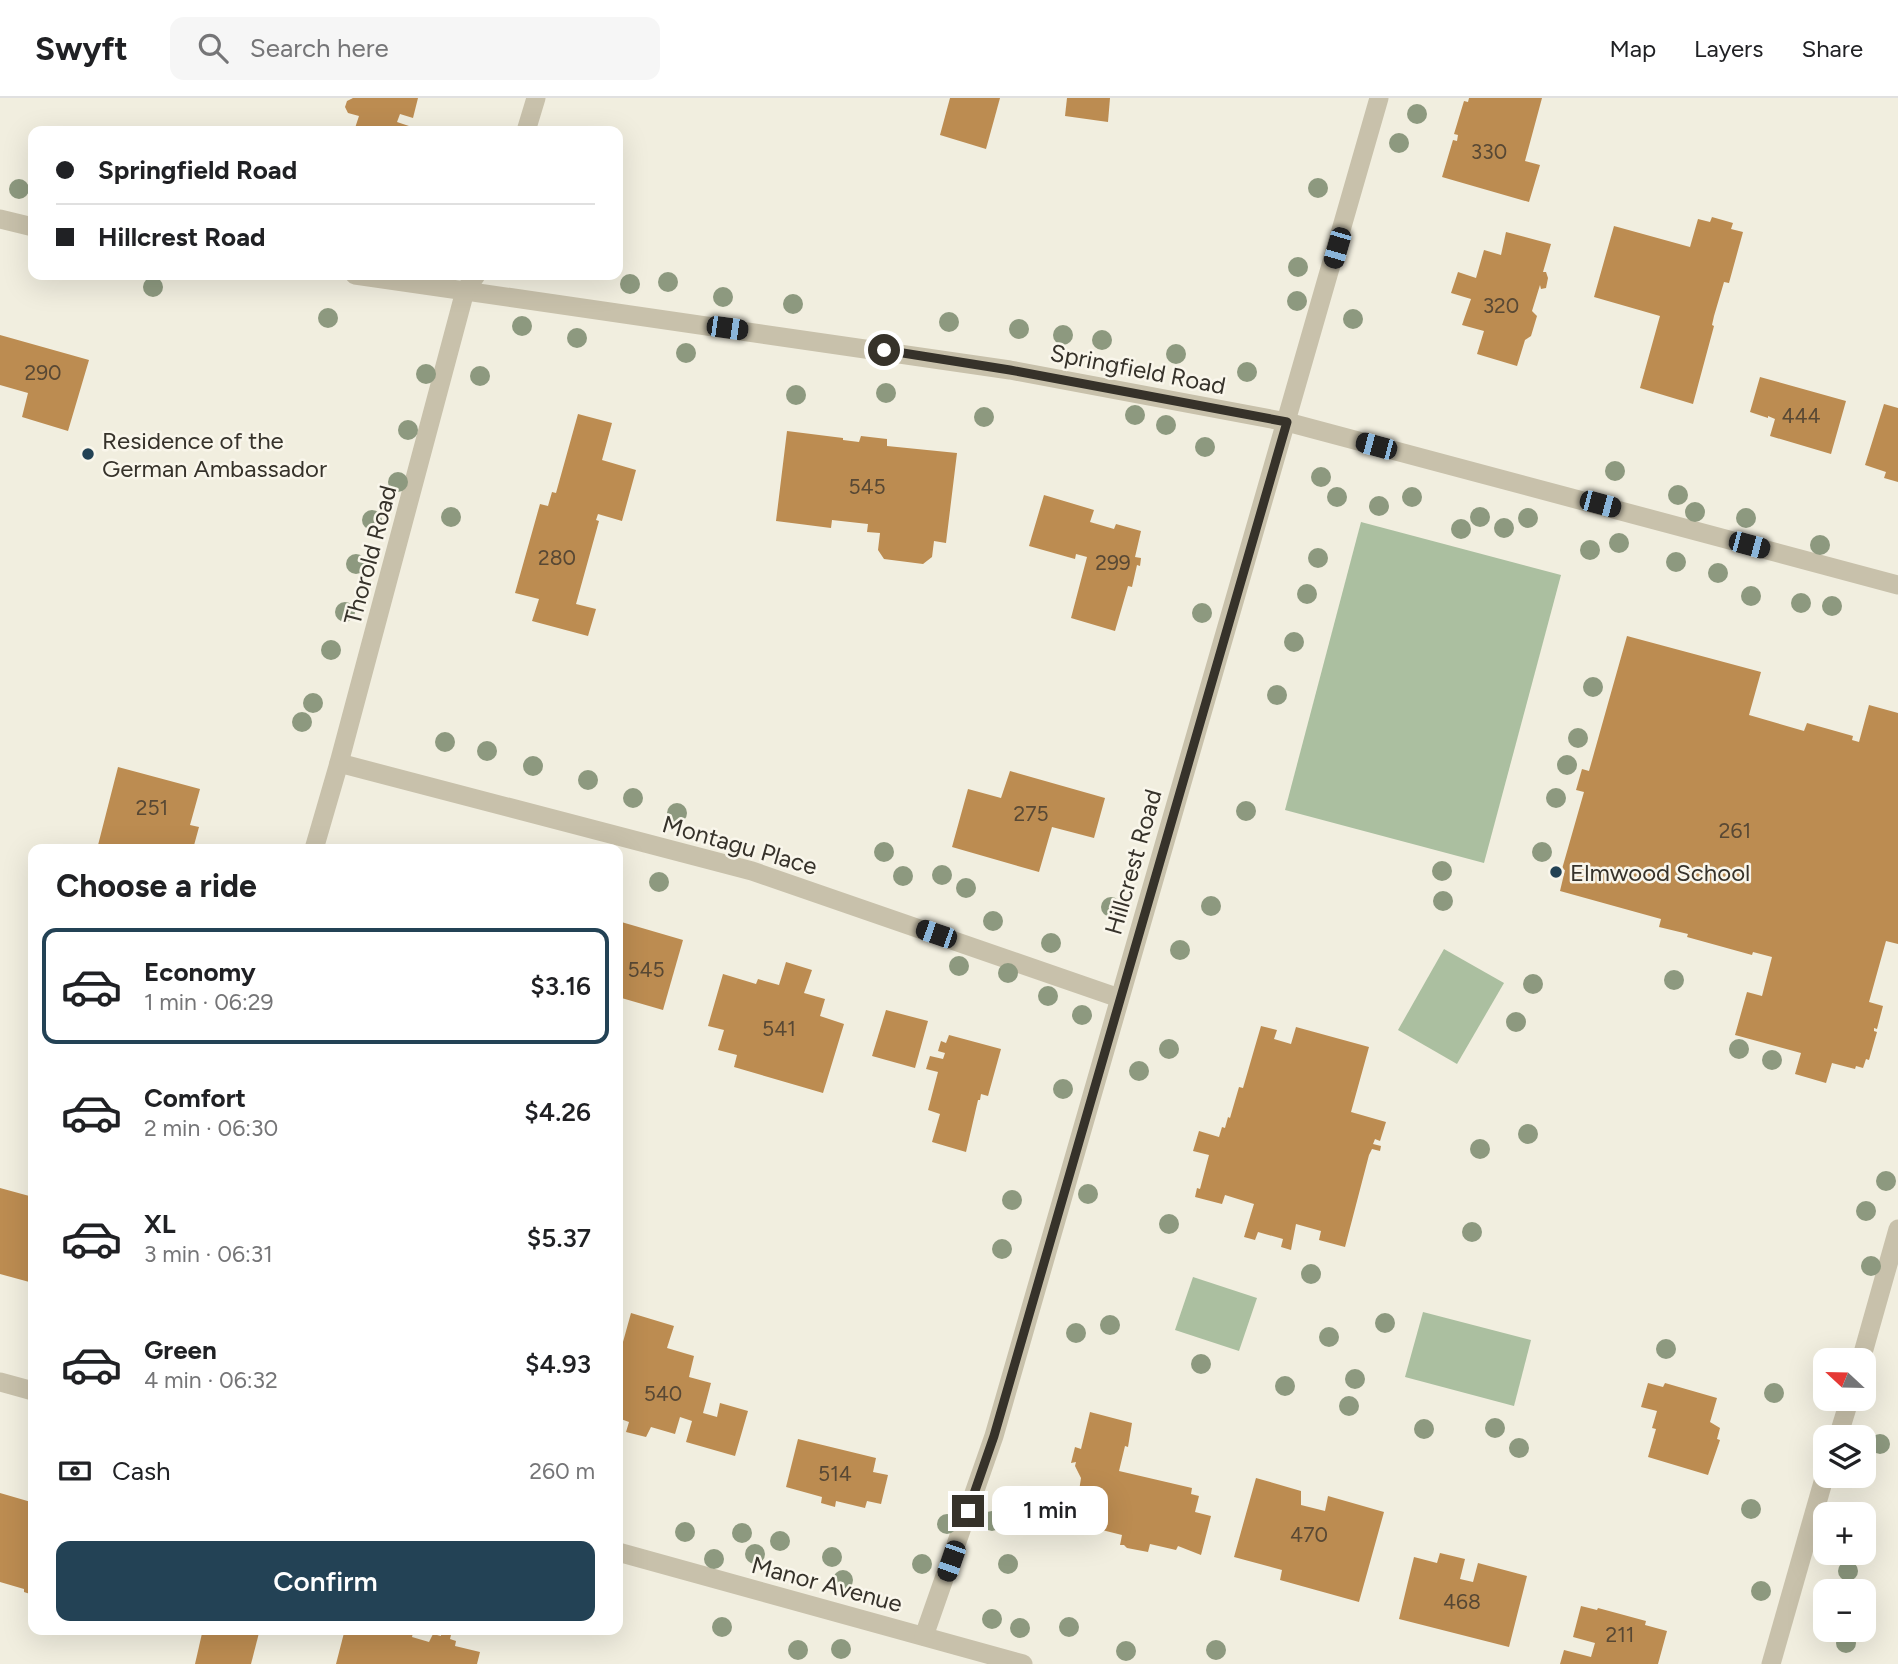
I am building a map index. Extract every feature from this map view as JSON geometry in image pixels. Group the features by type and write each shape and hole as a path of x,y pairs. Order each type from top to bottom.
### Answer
{"street":[{"path":"528,126 536,98"},
{"name":"Hillcrest Road","path":"924,1636 994,1436 1379,98"},
{"path":"0,219 28,226"},
{"name":"Springfield Road","path":"428,280 471,283 985,366 1287,422 1898,586"},
{"name":"Thorold Road","path":"315,844 471,283"},
{"name":"Montagu Place","path":"339,763 752,871 1119,998"},
{"path":"1864,1348 1898,1229"},
{"path":"0,1382 28,1390"},
{"path":"1771,1664 1821,1488"},
{"name":"Manor Avenue","path":"623,1553 1023,1664"}],"green space":[{"path":"1361,522 1561,575 1484,863 1285,810"},
{"path":"1444,949 1504,983 1457,1064 1398,1030"},
{"path":"1193,1277 1257,1298 1239,1351 1175,1330"},
{"path":"1423,1312 1531,1340 1514,1406 1405,1377"}],"building":[{"path":"353,98 418,98 413,118 400,114 397,122 409,126 356,126 359,116 348,113 345,107 347,101"},
{"path":"950,98 1000,98 986,149 940,135"},
{"path":"1067,98 1110,98 1108,122 1065,116"},
{"path":"1469,98 1542,98 1525,161 1540,165 1529,202 1442,177 1453,140 1457,141 1458,135 1454,134 1464,101 1468,102"},
{"path":"1712,217 1733,223 1731,229 1743,232 1729,283 1724,282 1714,316 1714,326 1693,404 1640,388 1660,316 1594,297 1614,226 1690,247 1698,219 1710,222"},
{"path":"1506,232 1551,244 1543,272 1546,272 1548,278 1546,288 1541,289 1540,285 1532,311 1537,316 1531,336 1525,340 1517,366 1477,354 1484,331 1462,325 1471,299 1451,293 1458,272 1476,278 1484,250 1501,255"},
{"path":"0,335 89,360 68,431 22,417 28,393 0,385"},
{"path":"1760,377 1846,401 1831,454 1770,436 1775,419 1750,412"},
{"path":"1884,404 1898,408 1898,482 1884,478 1886,472 1865,465"},
{"path":"578,414 612,423 602,460 636,470 622,521 598,514 596,520 599,521 576,604 596,609 588,636 532,621 539,599 515,593 540,504 548,506 552,492 556,493"},
{"path":"787,431 859,442 861,436 887,439 887,446 957,453 946,543 934,541 932,557 923,564 884,559 878,550 880,533 867,532 868,524 832,520 831,528 776,521"},
{"path":"1044,495 1094,510 1090,522 1114,529 1116,524 1141,531 1135,557 1141,558 1140,566 1137,565 1132,587 1128,586 1115,631 1071,618 1087,557 1076,554 1075,559 1029,546"},
{"path":"1627,636 1761,672 1749,715 1804,731 1807,723 1853,736 1852,740 1859,742 1869,705 1898,713 1898,944 1886,941 1869,1002 1883,1006 1877,1029 1874,1028 1877,1032 1869,1060 1866,1059 1863,1068 1856,1066 1855,1069 1832,1063 1826,1083 1795,1074 1801,1053 1735,1035 1747,992 1762,996 1772,957 1753,952 1752,955 1687,937 1688,934 1659,927 1661,919 1560,891 1565,870 1562,869 1584,792 1576,790 1582,769 1589,771"},
{"path":"118,767 200,789 190,825 199,827 194,844 98,844"},
{"path":"1010,771 1105,798 1094,838 1052,827 1039,872 952,847 968,789 1001,798"},
{"path":"623,922 683,940 663,1010 623,998"},
{"path":"786,962 812,970 804,993 825,999 820,1016 844,1024 823,1093 734,1067 737,1055 718,1050 724,1030 708,1026 723,974 756,984 758,979 779,985"},
{"path":"886,1010 928,1021 915,1068 872,1056"},
{"path":"1261,1026 1277,1030 1274,1039 1291,1044 1296,1027 1369,1047 1351,1112 1386,1122 1380,1141 1375,1139 1373,1144 1381,1146 1380,1151 1372,1149 1369,1155 1345,1247 1319,1240 1321,1231 1296,1224 1291,1250 1281,1247 1283,1239 1258,1232 1255,1240 1244,1237 1254,1204 1225,1195 1222,1204 1195,1197 1197,1188 1200,1189 1209,1155 1193,1151 1199,1131 1219,1137 1222,1127 1225,1128 1239,1087 1243,1088"},
{"path":"949,1035 1001,1049 988,1096 981,1094 978,1100 966,1152 932,1142 940,1114 928,1110 938,1072 926,1069 930,1056 943,1059 945,1053 938,1051 941,1041 946,1043"},
{"path":"0,1188 28,1196 28,1282 0,1274"},
{"path":"631,1313 674,1326 667,1348 694,1356 689,1377 711,1383 703,1413 717,1417 720,1403 748,1411 735,1456 686,1442 692,1421 680,1417 675,1434 651,1427 646,1437 626,1432 629,1422 623,1420 623,1342"},
{"path":"1648,1383 1663,1387 1665,1383 1717,1398 1710,1422 1720,1428 1717,1439 1720,1440 1708,1475 1648,1457 1656,1429 1652,1428 1657,1411 1641,1407"},
{"path":"1090,1412 1132,1423 1128,1447 1125,1446 1119,1471 1192,1488 1191,1494 1199,1496 1195,1512 1211,1516 1201,1555 1178,1546 1176,1550 1150,1544 1148,1552 1127,1548 1120,1545 1122,1535 1078,1524 1086,1493 1079,1491 1081,1478 1075,1466 1076,1462 1071,1463 1075,1447 1081,1449"},
{"path":"798,1439 876,1458 873,1472 888,1475 881,1504 867,1501 865,1508 836,1501 835,1507 821,1503 822,1497 786,1487"},
{"path":"1256,1478 1301,1491 1301,1505 1325,1511 1328,1496 1384,1512 1359,1602 1280,1580 1282,1570 1234,1557"},
{"path":"0,1493 28,1501 28,1593 24,1589 0,1582"},
{"path":"1440,1553 1465,1559 1460,1579 1473,1582 1478,1563 1527,1576 1509,1647 1399,1619 1414,1557 1437,1563"},
{"path":"1581,1606 1646,1621 1645,1625 1667,1631 1658,1664 1560,1664 1564,1650 1591,1657 1595,1643 1573,1637"},
{"path":"202,1635 258,1635 251,1664 195,1664"},
{"path":"343,1635 412,1635 429,1642 432,1635 451,1635 450,1639 456,1641 455,1646 480,1652 477,1664 336,1664"}],"place":[{"name":"Residence of the German Ambassador","path":"88,454"},
{"name":"Elmwood School","path":"1556,872"}],"route":[{"path":"884,350 1010,370 1287,422 994,1436 968,1511"}]}
